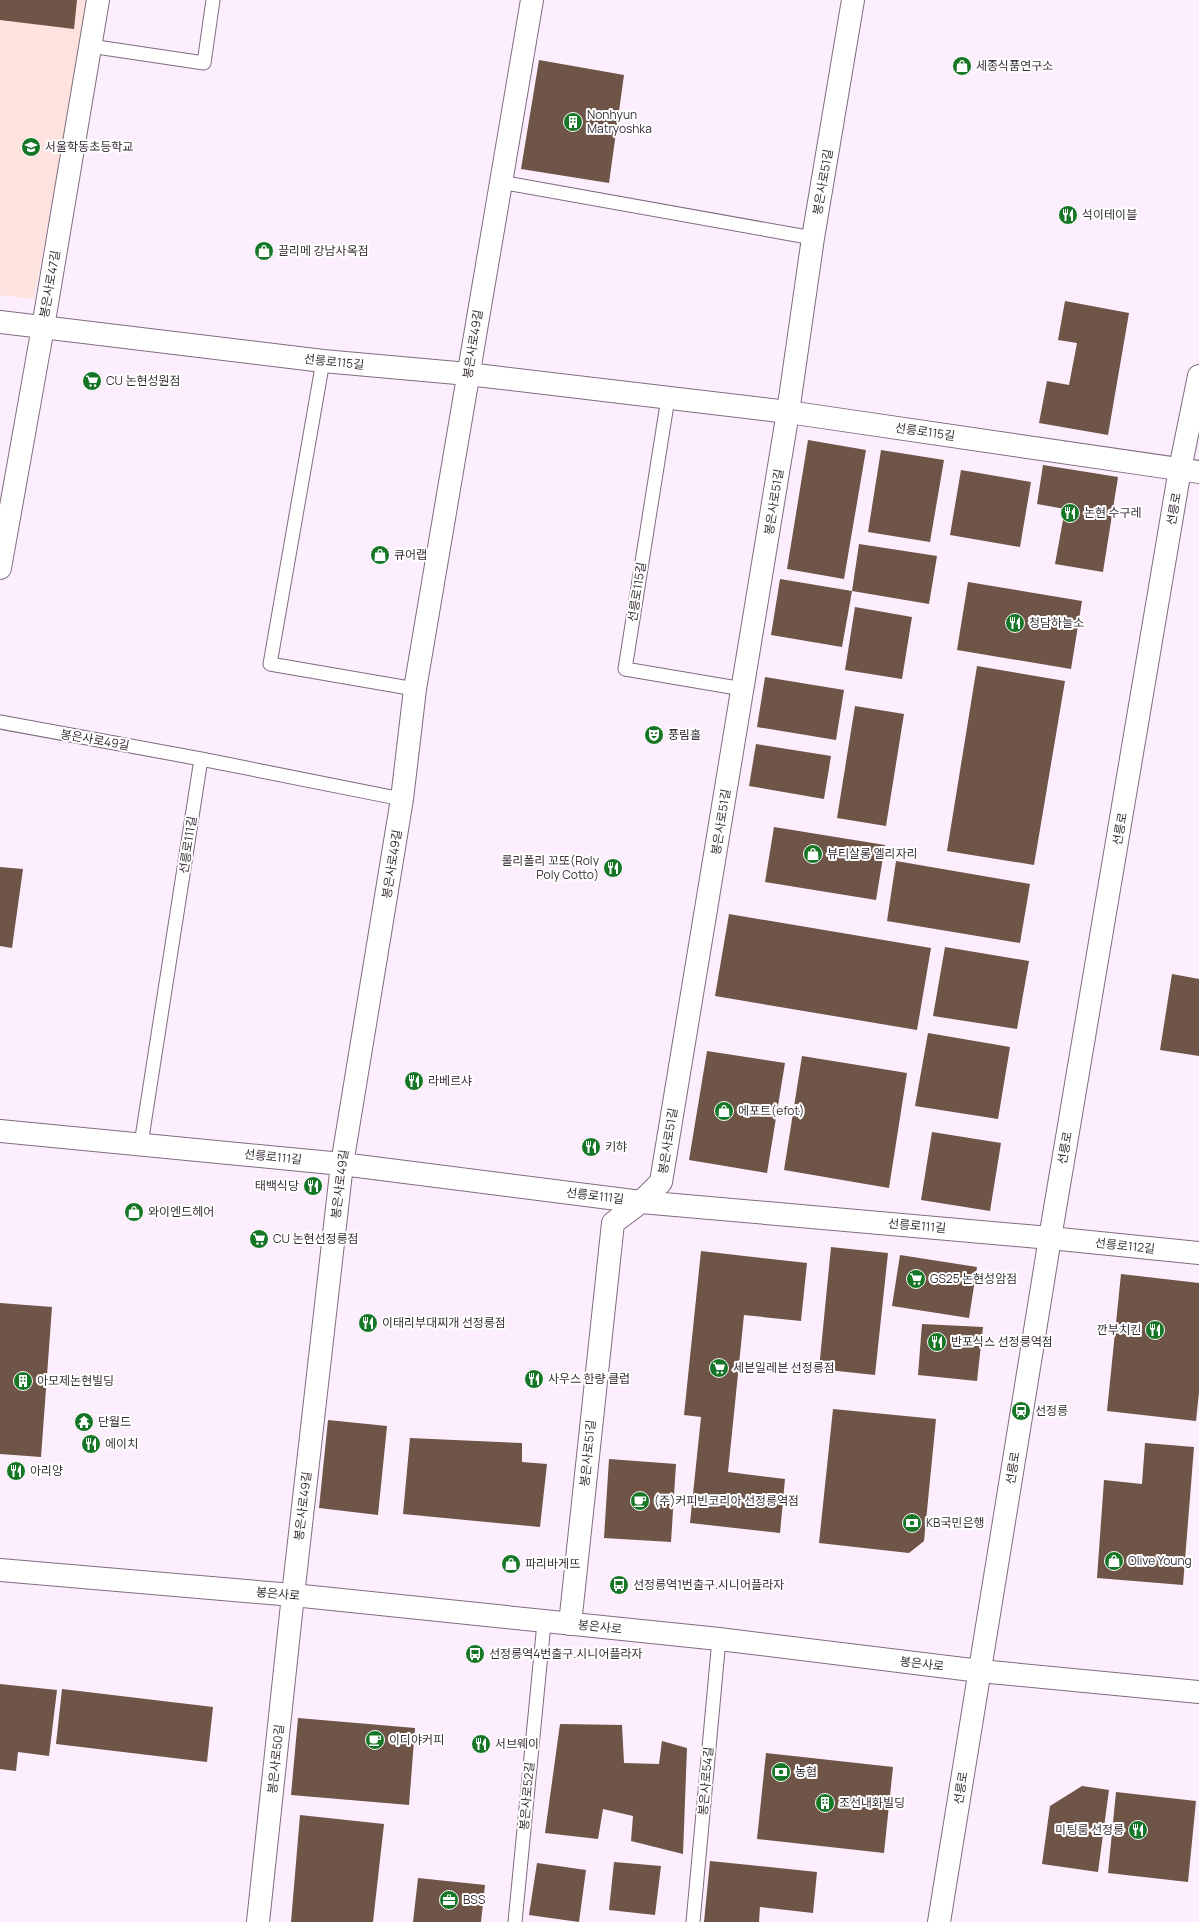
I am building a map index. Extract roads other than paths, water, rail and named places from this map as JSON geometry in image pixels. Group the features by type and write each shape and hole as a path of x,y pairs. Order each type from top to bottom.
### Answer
{"street":[{"name":"봉은사로47길","path":"0,568 43,327 98,0"},
{"name":"봉은사로49길","path":"293,1595 342,1164 402,799 415,689 532,0"},
{"name":"봉은사로51길","path":"570,1624 613,1223 641,1202 661,1182 788,412 813,238 853,0"},
{"name":"선릉로115길","path":"0,322 323,361 468,374 788,412 1190,471"},
{"name":"선릉로","path":"939,1922 1050,1238 1190,471 1199,376"},
{"name":"선릉로111길","path":"0,1131 342,1164 641,1202 1050,1238"},
{"name":"선릉로112길","path":"1050,1238 1199,1253"},
{"name":"봉은사로","path":"0,1570 293,1595 719,1639 980,1671 1199,1692"},
{"name":"봉은사로50길","path":"258,1922 293,1595"}],"lane":[{"path":"90,46 204,63 213,0"},
{"path":"500,182 813,238"},
{"path":"323,361 270,664 415,689"},
{"name":"선릉로115길","path":"668,398 625,669 743,689"},
{"name":"봉은사로49길","path":"0,722 201,759 402,799"},
{"name":"선릉로111길","path":"140,1144 201,759"},
{"name":"봉은사로52길","path":"515,1922 544,1622"},
{"name":"봉은사로54길","path":"693,1922 719,1639"}],"place":[{"name":"세종식품연구소","path":"962,66"},
{"name":"Nonhyun Matryoshka","path":"573,122"},
{"name":"서울학동초등학교","path":"31,147"},
{"name":"석이테이블","path":"1068,215"},
{"name":"끌리메 강남사옥점","path":"264,251"},
{"name":"CU 논현성원점","path":"92,381"},
{"name":"논현 수구레","path":"1070,513"},
{"name":"큐어랩","path":"380,555"},
{"name":"청담하늘소","path":"1015,623"},
{"name":"풍림홀","path":"654,735"},
{"name":"뷰티살롱 엘리자리","path":"813,854"},
{"name":"롤리폴리 꼬또(Roly Poly Cotto)","path":"613,868"},
{"name":"라베르샤","path":"414,1081"},
{"name":"에포트(efot)","path":"724,1111"},
{"name":"키햐","path":"591,1147"},
{"name":"태백식당","path":"313,1186"},
{"name":"와이엔드헤어","path":"134,1212"},
{"name":"CU 논현선정릉점","path":"259,1239"},
{"name":"GS25 논현성암점","path":"916,1279"},
{"name":"이태리부대찌개 선정릉점","path":"368,1323"},
{"name":"깐부치킨","path":"1155,1330"},
{"name":"반포식스 선정릉역점","path":"937,1342"},
{"name":"세븐일레븐 선정릉점","path":"719,1368"},
{"name":"사우스 한량 클럽","path":"534,1379"},
{"name":"아모제논현빌딩","path":"23,1381"},
{"name":"선정릉","path":"1021,1411"},
{"name":"단월드","path":"84,1422"},
{"name":"에이치","path":"91,1444"},
{"name":"아리양","path":"16,1471"},
{"name":"(주)커피빈코리아 선정릉역점","path":"640,1501"},
{"name":"KB국민은행","path":"912,1523"},
{"name":"Olive Young","path":"1114,1561"},
{"name":"파리바게뜨","path":"511,1564"},
{"name":"선정릉역1번출구.시니어플라자","path":"619,1585"},
{"name":"선정릉역4번출구.시니어플라자","path":"475,1654"},
{"name":"이디야커피","path":"375,1740"},
{"name":"서브웨이","path":"481,1744"},
{"name":"농협","path":"781,1772"},
{"name":"조선내화빌딩","path":"825,1803"},
{"name":"미팅룸 선정릉","path":"1138,1830"},
{"name":"BSS","path":"449,1900"}]}
